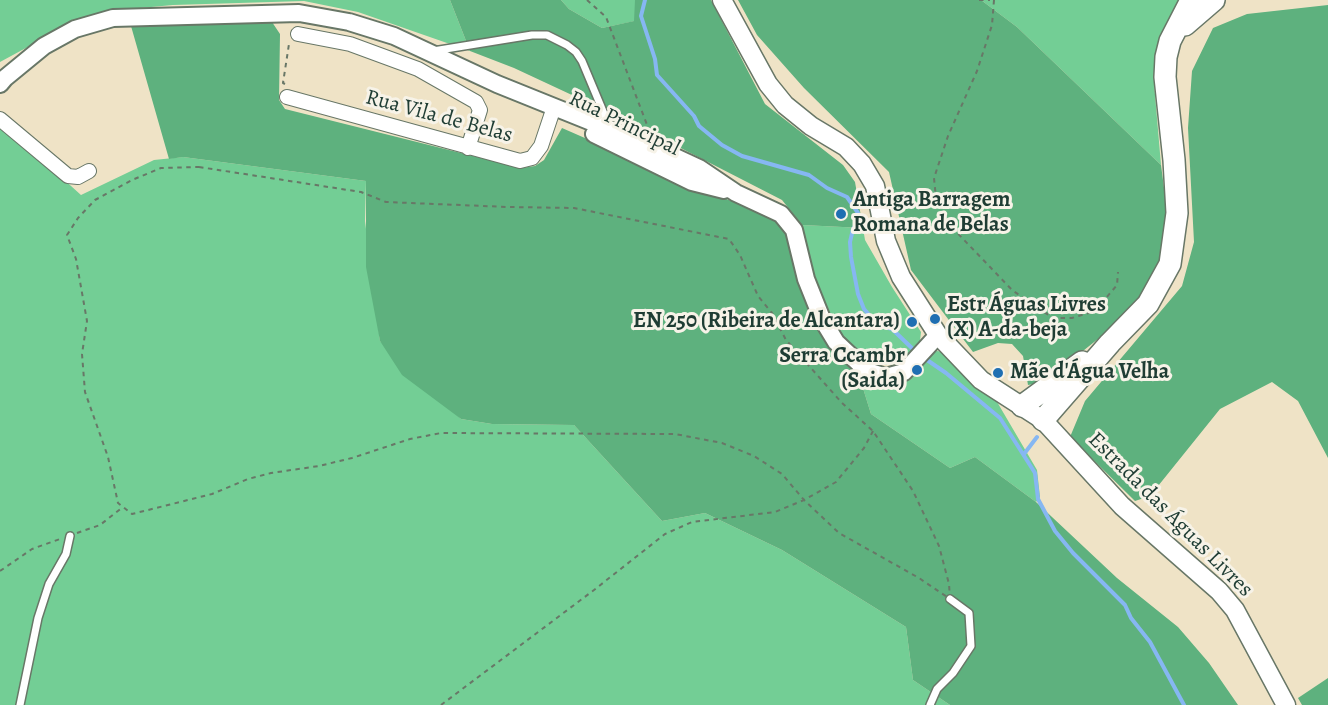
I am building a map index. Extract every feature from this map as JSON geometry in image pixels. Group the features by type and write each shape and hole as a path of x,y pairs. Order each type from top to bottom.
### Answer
{"highway":[{"path":"1043,420 1110,343 1148,304 1170,264 1178,213 1165,77 1170,41 1193,0"},
{"path":"1170,41 1194,16 1214,0"},
{"path":"1022,406 1110,343"}],"main road":[{"name":"Estrada das Águas Livres","path":"722,0 768,84 785,105 812,126 846,147 862,164 875,186 886,242 901,277 938,335 981,380 1043,420 1122,506 1219,591 1235,610 1286,705"}],"street":[{"name":"Rua Principal","path":"2,80 44,46 75,29 113,18 299,13 349,22 394,36 497,84 656,148 699,168 736,193 781,214 794,230 814,302 822,319 836,342 867,371 885,377 904,372 938,335"},
{"path":"298,34 350,44 418,69 476,102 480,110 468,148"},
{"name":"Rua Principal","path":"497,84 692,182 736,193"},
{"name":"Rua Vila de Belas","path":"287,97 520,161 532,158 541,146 552,113"},
{"path":"0,119 68,176 78,177 88,171"}],"lane":[{"path":"428,52 532,35 547,35 576,52 611,130"},
{"path":"20,705 38,618 49,584 66,554 70,536"},
{"path":"930,705 937,689 953,673 970,646 969,613 950,599"}],"path":[{"path":"587,0 606,17 656,148"},
{"path":"979,0 992,0 992,25 977,70 948,136 934,178 936,198 944,219 1012,290 1053,318 1072,318 1095,311 1117,285 1118,272"},
{"path":"287,97 288,85 283,83 289,44 298,34"},
{"path":"200,167 362,192 386,202 574,208 729,239 740,255 758,296 772,313 786,340 842,403 873,431 913,491 939,546 949,584 950,599 919,578 839,533 804,500 782,474 754,456 722,443 675,434 441,433 410,439 320,466 271,473 212,494 132,514 118,503 108,457 85,392 81,354 87,321 76,259 67,235 78,218 95,200 132,180 161,168 200,167"},
{"path":"441,705 665,534 692,522 775,512 804,500 836,482 864,448 873,431"}],"green space":[{"path":"0,0 450,0 470,51 358,12 304,1 173,5 108,11 72,23 0,62"},
{"path":"450,0 561,0 569,9 602,28 634,21 635,0 711,0 765,104 843,165 855,182 863,228 802,225 782,200 632,123 514,68 470,51"},
{"path":"561,0 635,0 635,21 602,28 569,9"},
{"path":"738,0 981,0 1017,27 1161,165 1169,226 1158,269 1136,304 1108,331 1044,382 1028,385 1023,356 1012,344 998,343 973,352 911,270 889,172 804,88 757,35"},
{"path":"981,0 1182,0 1156,60 1154,83 1161,165 1017,27"},
{"path":"1328,5 1328,458 1298,401 1272,382 1220,409 1150,496 1135,501 1070,437 1085,401 1182,286 1194,242 1188,128 1192,71 1213,28 1247,14"},
{"path":"272,22 280,34 279,100 285,109 521,168 535,166 544,160 562,128 706,191 772,217 786,227 793,253 858,372 871,414 950,468 975,457 1036,502 1117,578 1178,627 1209,663 1238,705 950,705 913,680 906,627 782,550 705,513 662,521 574,425 492,424 461,419 402,375 380,341 366,267 366,181 183,157 169,159 131,26"},
{"path":"0,122 81,195 154,160 183,157 366,181 365,221 380,341 461,419 492,424 574,425 662,521 705,513 782,550 906,627 913,680 950,705 0,705"},
{"path":"802,225 863,228 865,240 921,332 920,341 907,359 900,364 871,363 849,345 838,332 819,298"},
{"path":"938,351 993,395 1037,470 1040,497 1036,502 975,457 950,468 871,414 858,372 879,386 898,384 929,352"},
{"path":"1328,678 1328,705 1302,705 1298,698"}],"waterway":[{"path":"645,0 641,16 655,59 657,75 694,116 699,126 722,145 742,156 809,175 827,188 847,197 858,213 858,221 853,229 850,242 858,294 864,309 878,325 892,329 915,351"},
{"path":"927,360 1000,418 1035,473 1038,499 1055,531 1073,553 1125,605 1131,618 1150,642 1184,705"},
{"path":"1024,454 1037,437"}],"place":[{"name":"Antiga Barragem Romana de Belas","path":"841,214"},
{"name":"Estr Águas Livres (X) A-da-beja","path":"935,319"},
{"name":"EN 250 (Ribeira de Alcantara)","path":"912,322"},
{"name":"Serra Ccambr (Saida)","path":"917,370"},
{"name":"Mãe d'Água Velha","path":"998,373"}]}
